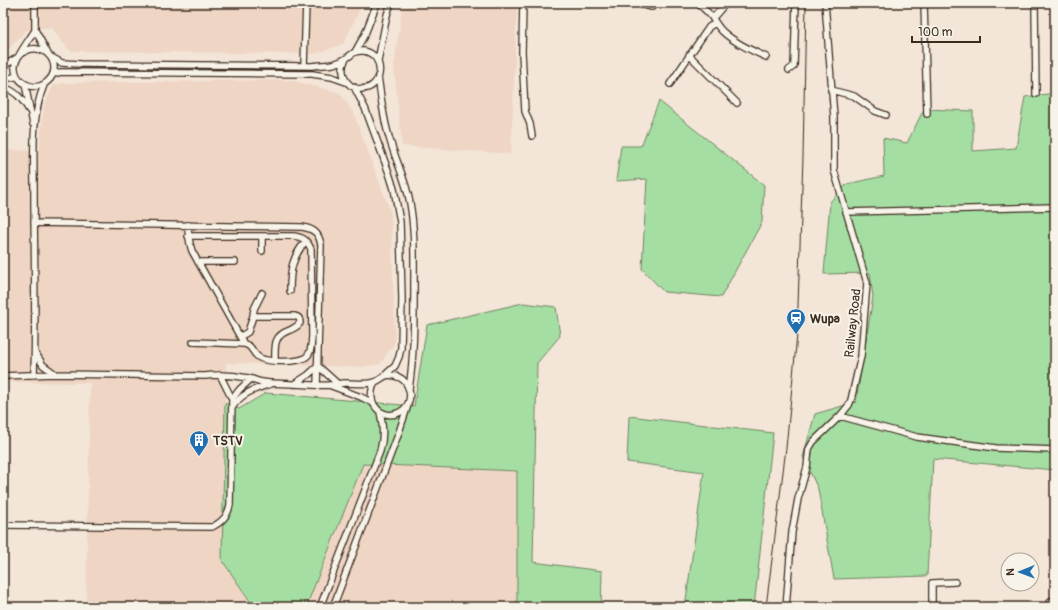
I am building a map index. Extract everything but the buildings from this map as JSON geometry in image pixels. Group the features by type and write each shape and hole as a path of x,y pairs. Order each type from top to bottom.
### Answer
{"street":[{"path":"35,3 35,30 49,55 54,68 49,80 37,87 25,84 17,76 15,64 35,30"},
{"path":"304,66 306,3"},
{"path":"355,52 365,34 377,3"},
{"path":"378,61 390,3"},
{"path":"523,3 522,52 525,111 530,124 532,136"},
{"path":"635,3 652,7 654,3"},
{"path":"697,3 714,20 722,31 738,42 766,57"},
{"path":"670,84 726,3"},
{"path":"789,70 794,66 796,3"},
{"name":"Railway Road","path":"786,607 792,532 798,499 807,467 809,449 813,442 840,416 851,400 861,356 867,283 834,170 834,117 825,3"},
{"path":"924,3 927,114"},
{"path":"1035,3 1036,94"},
{"path":"3,66 31,48 37,48 62,63 81,64 304,66 333,64 345,60"},
{"path":"346,82 342,71 345,60 349,55 355,52 366,51 373,55 378,61 380,68 378,76 372,85 365,88 354,88"},
{"path":"689,56 737,102"},
{"path":"3,376 54,374 220,375 262,382 293,384 329,385 375,382 384,376 394,366 399,357 401,348 402,299 400,222 394,189 389,173 365,108 354,88 346,82 332,77 312,74 61,72 52,74"},
{"path":"3,80 17,76"},
{"path":"332,607 398,435 409,402 414,316 413,228 406,186 389,137 385,120 378,76"},
{"path":"25,84 34,128"},
{"path":"34,375 34,128 40,94 44,84"},
{"path":"3,87 12,90 17,94 23,100 31,113"},
{"path":"831,90 854,96 875,111 886,115"},
{"path":"846,212 1055,207"},
{"path":"34,223 302,227 315,231 320,238 321,245 317,385"},
{"path":"188,225 188,236 192,251 241,336 244,344"},
{"path":"188,236 293,236 306,240 311,249 311,348 306,358 300,361 267,361 257,356 248,344 193,342"},
{"path":"262,236 262,251"},
{"path":"290,291 293,262 299,249 306,240"},
{"path":"198,262 235,262"},
{"path":"241,336 248,332 254,309 262,293"},
{"path":"253,316 298,316 300,319 298,326 280,334 277,338 274,345 275,361"},
{"path":"35,352 43,365 54,374"},
{"path":"293,384 308,375 318,366"},
{"path":"318,366 338,384"},
{"path":"3,526 212,527 218,524 226,517 229,512 230,505 232,409 232,399 220,375"},
{"path":"384,376 396,376 406,383 409,389"},
{"path":"232,399 251,379"},
{"path":"372,403 372,389 375,382"},
{"path":"232,409 236,402 250,391 274,383"},
{"path":"320,607 383,440 383,427 380,412 372,403 361,397 329,385"},
{"path":"380,412 397,414 404,409 409,402"},
{"path":"840,416 917,437 996,448 1055,450"},
{"path":"932,607 932,583 955,582"},
{"path":"1047,607 1052,601 1055,600"}],"shaded area":[{"path":"3,3 363,3 343,44 314,54 71,51 60,40 52,27 26,30 3,55"},
{"path":"403,3 517,3 511,154 402,146 394,66"},
{"path":"290,80 340,93 354,114 391,214 395,342 380,364 360,367 226,363 222,560 254,607 86,607 90,383 3,382 3,150 39,151 44,106 54,85 65,83"},
{"path":"363,464 517,471 517,607 306,607"}],"green space":[{"path":"1055,93 1055,470 933,459 927,576 834,579 818,489 803,457 815,414 856,402 873,297 870,273 824,274 830,202 847,184 884,176 883,138 907,143 924,109 973,111 973,151 1016,148 1025,97"},
{"path":"659,101 764,185 762,222 721,297 664,292 642,269 647,179 616,181 621,146 641,146"},
{"path":"523,303 556,307 560,336 537,363 533,562 602,571 601,607 517,607 517,471 363,464 306,607 254,607 222,560 225,403 239,409 266,393 414,406 427,325"},
{"path":"629,416 773,433 754,607 685,607 704,472 627,462"}],"tram line":[{"path":"766,607 786,448 797,335 806,3"}],"place":[{"name":"Wupa","path":"796,335"},
{"name":"TSTV","path":"199,457"}]}
